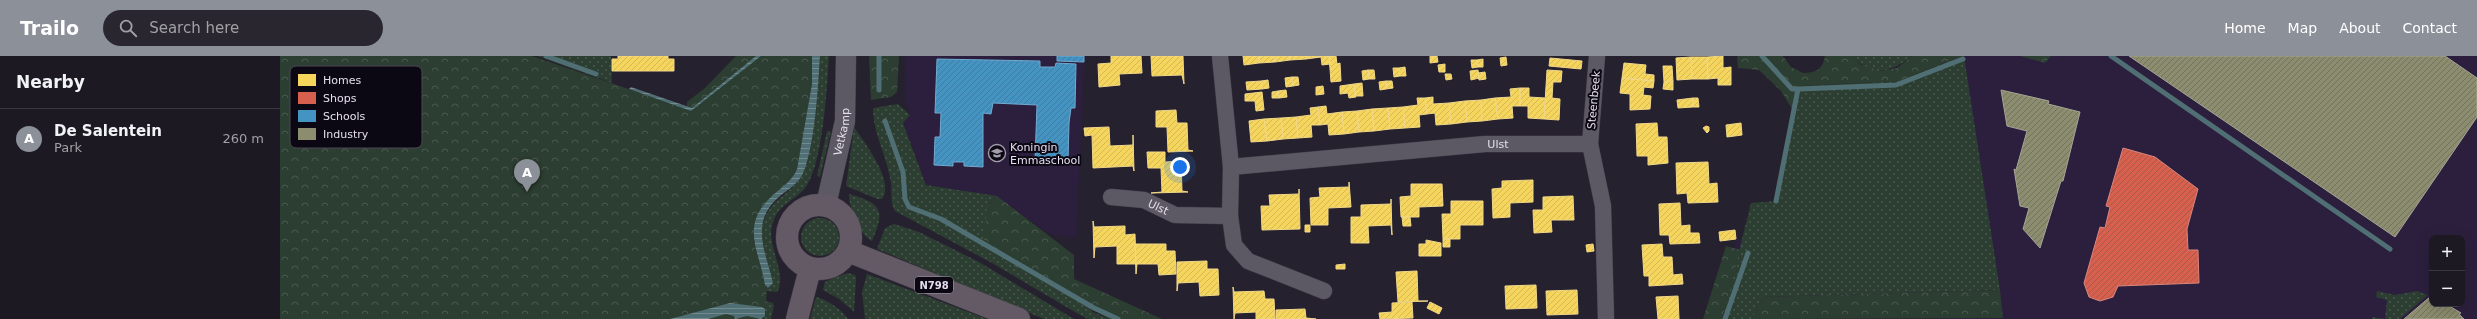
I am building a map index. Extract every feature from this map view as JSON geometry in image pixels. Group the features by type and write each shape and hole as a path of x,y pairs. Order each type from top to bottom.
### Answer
{"main road":[{"path":"826,205 838,210 846,218 851,228 852,240 848,251 841,262 831,268 810,269 800,264 788,249 786,236 788,226 793,217 807,207 826,205"},
{"name":"N798","path":"848,251 1019,319"},
{"path":"797,319 810,269"}],"street":[{"name":"Vetkamp","path":"826,205 845,121 846,56"},
{"path":"1220,56 1231,167 1230,216 1234,245 1248,261 1324,291"},
{"name":"Steenbeek","path":"1590,144 1597,56"},
{"name":"Ulst","path":"1231,167 1485,144 1590,144"},
{"path":"1590,144 1603,206 1606,319"},
{"name":"Ulst","path":"1111,197 1144,200 1175,215 1230,216"}],"shaded area":[{"path":"756,56 761,56 691,111 629,89 631,87 692,108"},
{"path":"812,56 820,56 815,115 808,159 802,176 770,207 764,217 762,227 764,249 773,283 768,288 765,285 754,240 756,219 761,209 770,198 789,181 797,169 812,84"},
{"name":"Koningin Emmaschool","path":"905,56 1085,56 1076,238 1051,235 996,197 926,185 903,121 910,113 905,103"},
{"path":"1957,56 2477,56 2477,319 1711,319 1738,237 1801,306"},
{"path":"730,303 762,307 765,309 765,316 761,319 747,316 735,319 734,316 726,314 708,319 670,319"}],"green space":[{"path":"280,56 532,56 687,109 687,102 705,88 736,56 812,56 812,84 797,169 789,182 770,199 760,211 755,228 755,246 766,292 763,319 280,319"},
{"path":"537,56 611,56 612,83"},
{"path":"820,56 829,56 823,123 817,159 812,174 803,191 783,207 775,218 771,234 779,269 780,285 777,292 766,291 766,287 769,288 770,272 763,249 761,232 763,223 770,208 797,182 805,166 815,118"},
{"path":"869,56 899,56 897,92 891,97 871,100"},
{"path":"1737,56 1783,56 1791,67 1803,73 1815,71 1821,67 1825,56 1853,56 1861,65 1881,71 1897,68 1912,56 1961,56 1899,81 1801,86 1795,114 1781,91 1759,70 1738,68"},
{"path":"1853,56 1912,56 1897,66 1882,71 1867,68"},
{"path":"1964,56 2000,290 1762,297 1752,319 1722,319 1751,203 1776,201 1801,86 1899,81"},
{"path":"2020,56 2051,56 2045,63"},
{"path":"898,104 910,115 903,123 926,185 997,196 987,206 1093,312 1109,319 1088,319 992,263 895,211 892,203 891,182 877,135 873,108"},
{"path":"854,127 877,162 885,182 885,191 882,199 877,199 846,186"},
{"path":"827,131 831,131 820,177 817,176"},
{"path":"849,194 869,201 875,205 878,210 879,222 872,241 864,234 856,220 849,199"},
{"path":"997,196 1074,255 1074,279 1162,319 1109,319 983,249 987,206"},
{"path":"820,218 830,221 836,227 839,237 836,247 830,253 820,256 810,253 804,247 801,237 804,227 810,221"},
{"path":"894,224 919,232 979,262 1074,319 1044,319 877,249 885,228"},
{"path":"1726,246 1740,250 1722,319 1703,319"},
{"path":"848,273 855,275 856,278 854,312 839,299 823,290 825,282"},
{"path":"867,274 987,319 865,319 862,292"},
{"path":"2000,290 2003,318 1752,319 1762,297"},
{"path":"2377,291 2395,295 2417,291 2428,295 2400,319 2385,319 2387,300 2376,297"},
{"path":"816,297 834,305 848,319 810,319"},
{"path":"763,300 773,303 774,306 771,319 763,319 765,315"},
{"path":"2372,317 2385,319 2372,319"}],"building: Homes":[{"path":"618,56 668,56 668,59 674,59 674,71 612,71 612,59 618,59"},
{"path":"1111,56 1141,56 1142,73 1119,74 1120,85 1099,87 1098,64 1111,63"},
{"path":"1151,56 1183,56 1184,84 1182,75 1152,76"},
{"path":"1243,56 1259,56 1259,63 1244,65"},
{"path":"1259,56 1274,56 1275,62 1259,63"},
{"path":"1274,56 1290,56 1290,60 1275,62"},
{"path":"1290,56 1305,56 1306,59 1290,60"},
{"path":"1305,56 1329,56 1330,64 1322,65 1321,57 1306,59"},
{"path":"1329,56 1336,56 1337,64 1340,63 1341,81 1331,82"},
{"path":"1430,56 1437,56 1438,62 1430,63"},
{"path":"1723,56 1723,68 1731,67 1731,85 1718,85 1718,78 1708,79 1707,57"},
{"path":"1506,57 1507,65 1501,66 1500,58"},
{"path":"1691,57 1692,79 1677,80 1676,58"},
{"path":"1691,57 1707,57 1708,79 1692,79"},
{"path":"1550,58 1582,61 1581,69 1549,66"},
{"path":"1483,59 1483,67 1478,67 1477,60"},
{"path":"1471,60 1477,60 1478,67 1472,68"},
{"path":"1624,63 1646,65 1645,74 1654,75 1654,81 1622,78"},
{"path":"1445,64 1445,72 1439,72 1438,65"},
{"path":"1663,66 1672,66 1673,81 1664,82"},
{"path":"1405,67 1406,76 1400,76 1399,68"},
{"path":"1393,68 1399,68 1400,76 1394,77"},
{"path":"1368,70 1369,79 1363,80 1362,71"},
{"path":"1368,70 1374,70 1375,79 1369,79"},
{"path":"1478,70 1479,78 1471,80 1470,71"},
{"path":"1547,70 1562,71 1561,82 1553,82 1552,98 1560,99 1559,120 1544,119"},
{"path":"1485,72 1486,79 1479,80 1478,73"},
{"path":"1445,74 1451,74 1452,79 1446,80"},
{"path":"1292,77 1298,77 1299,85 1293,86"},
{"path":"1292,77 1293,86 1286,87 1285,78"},
{"path":"1622,78 1654,81 1653,88 1644,87 1643,95 1651,96 1650,109 1630,110 1630,94 1620,93"},
{"path":"1268,80 1269,88 1262,89 1261,81"},
{"path":"1261,81 1262,89 1247,90 1246,82"},
{"path":"1386,81 1392,81 1393,88 1386,89"},
{"path":"1386,81 1386,89 1380,90 1379,82"},
{"path":"1673,81 1673,90 1663,89 1664,82"},
{"path":"1362,83 1363,96 1355,96 1354,84"},
{"path":"1354,84 1356,97 1349,98 1348,93 1340,94 1340,86"},
{"path":"1323,86 1324,94 1316,95 1316,87"},
{"path":"1520,88 1520,106 1512,106 1513,118 1498,119 1495,98 1511,97 1510,89"},
{"path":"1520,88 1529,88 1529,97 1545,98 1544,119 1528,118 1528,106 1520,106"},
{"path":"1286,90 1287,97 1279,98 1278,91"},
{"path":"1278,91 1279,98 1272,98 1272,92"},
{"path":"1262,92 1264,110 1256,111 1255,101 1245,101 1245,94"},
{"path":"1433,97 1433,104 1449,103 1451,124 1436,125 1435,113 1427,114 1425,98"},
{"path":"1417,98 1425,98 1427,114 1419,115 1420,127 1405,128 1403,107 1418,105"},
{"path":"1495,98 1498,119 1482,121 1481,100"},
{"path":"1693,98 1693,107 1678,108 1677,100"},
{"path":"1693,98 1698,98 1699,107 1693,107"},
{"path":"1481,100 1482,121 1467,122 1465,101"},
{"path":"1465,101 1467,122 1451,124 1449,103"},
{"path":"1326,106 1327,114 1342,112 1344,134 1329,135 1328,124 1320,125 1318,107"},
{"path":"1318,107 1320,125 1311,125 1312,137 1298,138 1296,117 1311,115 1310,108"},
{"path":"1403,107 1405,128 1390,129 1388,108"},
{"path":"1388,108 1390,129 1374,131 1372,109"},
{"path":"1372,109 1374,131 1359,132 1357,111"},
{"path":"1176,110 1177,123 1187,123 1188,150 1193,151 1168,152 1167,127 1156,127 1156,111"},
{"path":"1357,111 1359,132 1344,134 1342,112"},
{"path":"1296,117 1298,138 1283,139 1281,118"},
{"path":"1281,118 1283,139 1267,141 1264,119"},
{"path":"1264,119 1267,141 1251,142 1249,121"},
{"path":"1657,123 1658,137 1667,137 1668,163 1648,165 1648,156 1637,156 1636,124"},
{"path":"1741,123 1742,135 1727,137 1726,125"},
{"path":"1706,126 1709,127 1709,131 1707,133 1703,128"},
{"path":"1109,127 1110,146 1133,145 1133,135 1134,171 1133,166 1093,168 1092,135 1085,136 1084,128"},
{"path":"1147,152 1165,152 1165,162 1181,161 1182,191 1188,192 1151,193 1162,192 1161,168 1148,168"},
{"path":"1708,162 1709,184 1717,183 1718,202 1688,203 1687,193 1677,194 1676,163"},
{"path":"1533,180 1533,202 1510,203 1510,217 1493,218 1492,189 1502,188 1502,181"},
{"path":"1349,182 1351,207 1328,208 1328,225 1311,225 1310,198 1320,197 1319,188 1349,187"},
{"path":"1411,184 1442,184 1443,206 1419,207 1419,217 1401,217 1400,197 1411,196"},
{"path":"1299,189 1300,229 1262,230 1261,206 1270,206 1269,195 1299,194"},
{"path":"1573,196 1574,220 1551,220 1552,232 1534,233 1533,210 1543,210 1543,197"},
{"path":"1391,199 1392,235 1391,225 1368,226 1369,243 1351,243 1351,217 1361,217 1361,205 1391,204"},
{"path":"1451,201 1483,201 1483,225 1460,225 1460,239 1443,239 1442,214 1451,214"},
{"path":"1680,203 1681,226 1690,225 1690,233 1699,233 1700,243 1670,244 1669,235 1660,235 1659,204"},
{"path":"1402,217 1410,217 1411,226 1403,226"},
{"path":"1093,221 1094,227 1125,226 1125,235 1135,234 1136,264 1117,264 1117,246 1095,247 1094,258"},
{"path":"1305,225 1310,225 1310,232 1305,232"},
{"path":"1735,230 1736,239 1720,241 1719,232"},
{"path":"1443,239 1450,239 1450,247 1443,247"},
{"path":"1426,240 1441,243 1441,256 1419,256 1419,244 1426,244"},
{"path":"1135,244 1166,244 1166,251 1175,251 1176,274 1159,275 1158,264 1137,264 1136,274"},
{"path":"1593,244 1594,251 1587,252 1586,245"},
{"path":"1662,244 1663,257 1672,257 1673,275 1682,274 1683,284 1649,286 1649,276 1644,276 1642,245"},
{"path":"1207,261 1207,269 1218,269 1219,295 1200,296 1199,282 1178,283 1177,291 1177,262"},
{"path":"1345,264 1345,269 1336,269 1336,265"},
{"path":"1417,271 1418,301 1428,301 1398,302 1396,272"},
{"path":"1536,285 1537,308 1506,309 1505,286"},
{"path":"1233,287 1234,292 1264,291 1265,299 1274,299 1275,319 1256,319 1256,312 1235,313 1234,319"},
{"path":"1577,290 1578,314 1547,315 1546,291"},
{"path":"1678,296 1679,319 1658,319 1656,297"},
{"path":"1412,302 1413,318 1380,319 1379,313 1392,312 1392,303"},
{"path":"1430,302 1442,308 1439,314 1427,308"},
{"path":"1305,309 1306,318 1316,319 1276,319 1276,310"}],"building: Shops":[{"path":"2123,148 2155,157 2198,189 2187,229 2188,250 2198,250 2199,283 2118,286 2113,297 2100,301 2089,297 2084,283 2100,227 2105,228 2110,207 2106,206"}],"building: Schools":[{"path":"1057,56 1084,56 1084,62 1057,61"},
{"path":"937,59 1040,61 1040,67 1055,67 1056,63 1076,64 1075,108 1071,108 1069,123 1068,162 1035,160 1037,105 993,103 991,114 983,113 983,167 964,166 964,162 953,162 953,166 934,165 935,137 940,137 941,113 935,113"}],"building: Industry":[{"path":"2129,56 2445,56 2477,78 2477,117 2395,237"},
{"path":"2001,90 2049,101 2048,104 2080,112 2063,181 2061,181 2040,248 2023,229 2029,208 2020,206 2014,169 2016,170 2027,131 2007,126"},
{"path":"2429,298 2429,307 2451,307 2461,313 2459,314 2464,319 2404,319"}],"waterway":[{"path":"546,56 596,74"},
{"path":"879,56 879,90"},
{"path":"1762,56 1792,89 1896,85 1963,59"},
{"path":"2111,56 2390,249"},
{"path":"1776,201 1798,89"},
{"path":"885,121 903,172 905,199 909,207 941,219 1094,308 1118,319"},
{"path":"1725,319 1748,253"}],"place":[{"name":"Koningin Emmaschool","path":"997,153"},
{"name":"De Salentein","path":"527,192"}]}
